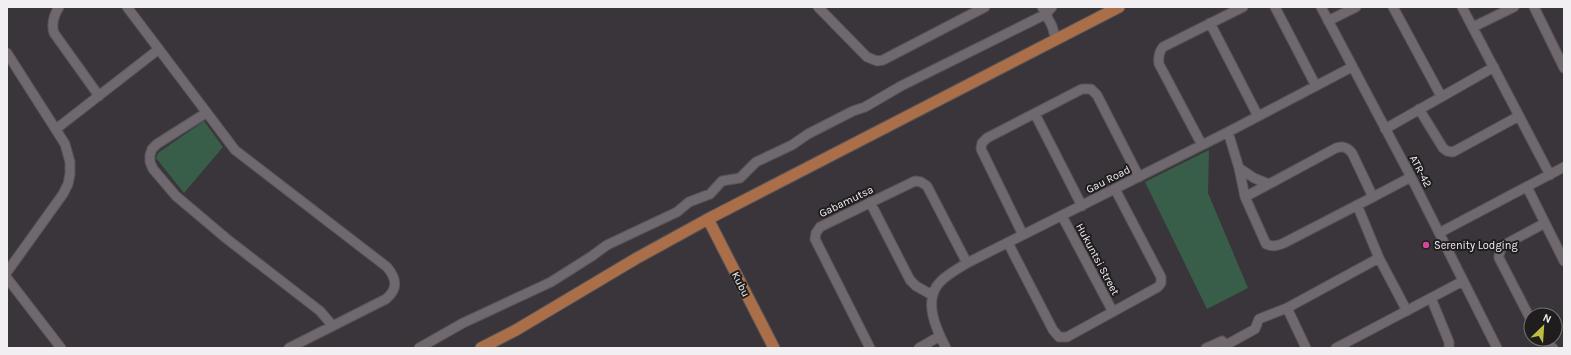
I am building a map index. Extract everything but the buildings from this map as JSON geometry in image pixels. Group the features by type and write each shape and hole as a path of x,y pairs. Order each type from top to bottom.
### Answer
{"main road":[{"path":"481,348 516,330 637,258 708,219 1119,7"},
{"name":"Kubu","path":"708,219 774,348"},
{"path":"690,229 701,228 718,238"}],"street":[{"path":"59,7 53,20 54,33 99,96"},
{"path":"127,7 235,150 387,268 394,277 396,283 394,290 386,299 289,348"},
{"path":"818,7 867,57 877,61 884,60 985,7"},
{"path":"1202,145 1159,64 1159,55 1163,47 1243,7"},
{"path":"1275,7 1316,86"},
{"name":"ATR-42","path":"1321,7 1411,177 1463,282 1498,348"},
{"path":"1328,21 1356,7"},
{"path":"1393,7 1441,96"},
{"path":"1462,7 1550,175"},
{"path":"1472,27 1514,7"},
{"path":"1534,7 1564,68"},
{"path":"419,348 463,323 551,282 607,245 677,212 693,199 710,194 722,181 740,178 756,162 792,145 808,134 853,111 865,107 901,86 1046,9 1056,40"},
{"path":"1210,23 1258,116"},
{"path":"56,129 159,49"},
{"path":"7,54 65,144 70,162 68,184 63,194 7,272"},
{"name":"Gau Road","path":"932,295 941,281 968,263 1228,132 1352,67"},
{"path":"1385,129 1494,67"},
{"path":"1023,236 981,149 982,144 987,138 1082,89 1091,89 1097,95 1139,177"},
{"path":"1419,109 1443,148 1450,152 1453,152 1519,116"},
{"path":"206,113 157,144 152,149 150,162 153,169 176,196 320,311 332,325"},
{"path":"1035,114 1082,206"},
{"path":"1228,132 1246,197 1266,244 1271,246 1284,243 1411,177"},
{"path":"1246,197 1336,148 1342,147 1350,150 1352,153 1373,197"},
{"path":"1439,233 1564,167"},
{"path":"1239,168 1254,178 1270,184"},
{"name":"Gabamutsa","path":"870,348 815,239 816,233 820,227 915,181 921,182 927,186 968,263"},
{"path":"1527,187 1564,261"},
{"path":"1008,243 1053,330 1059,337 1067,337 1158,287 1161,283 1160,277 1115,189"},
{"path":"870,202 910,280 916,286 932,295 931,307 940,336 946,348"},
{"path":"1357,205 1379,258 1407,311"},
{"name":"Hukuntsi Street","path":"1062,216 1113,312"},
{"path":"1524,307 1499,258 1499,255 1504,245 1545,223"},
{"path":"1555,245 1564,240"},
{"path":"1206,348 1220,341 1223,341 1227,347 1254,329 1260,319 1286,308 1379,258"},
{"path":"7,278 61,348"},
{"path":"1336,348 1463,282"},
{"path":"1431,298 1449,342 1449,348"},
{"path":"1286,308 1306,348"},
{"path":"919,348 940,336"}],"green space":[{"path":"204,121 223,147 184,193 156,158 158,153"},
{"path":"1209,150 1208,193 1248,288 1207,309 1145,182"}],"place":[{"name":"Serenity Lodging","path":"1426,245"}]}
